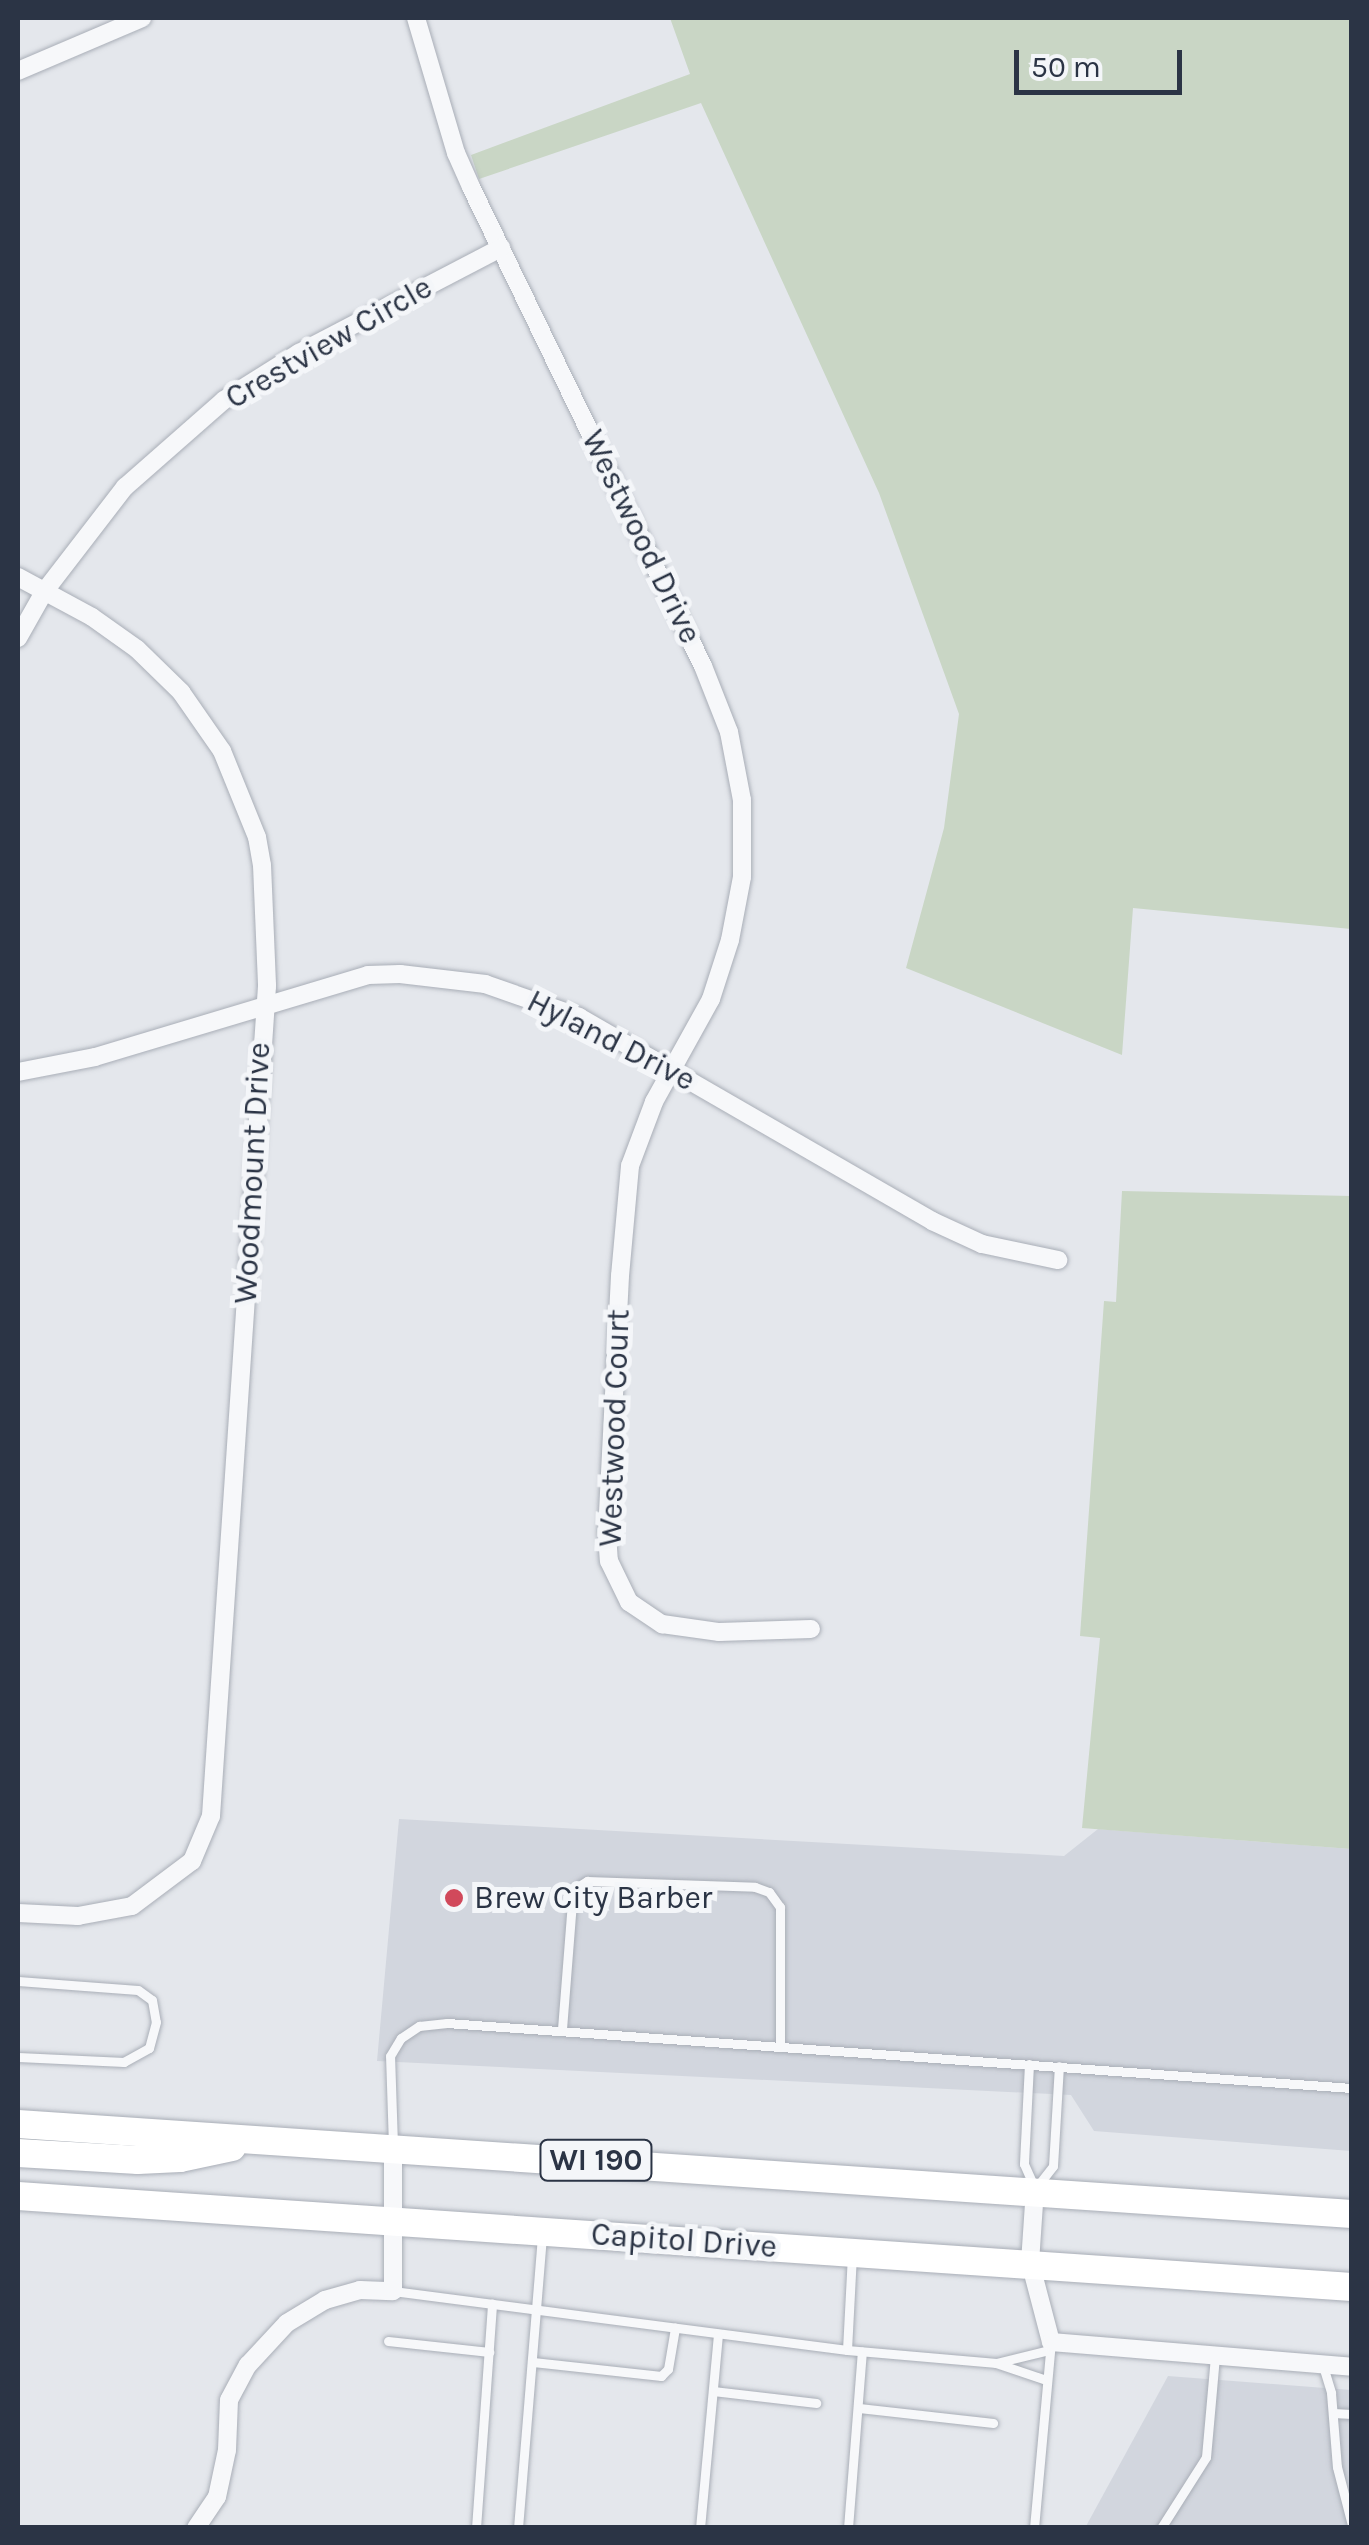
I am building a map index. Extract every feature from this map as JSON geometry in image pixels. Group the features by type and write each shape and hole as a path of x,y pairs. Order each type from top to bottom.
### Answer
{"main road":[{"name":"WI 190","path":"18,2124 1035,2189 1352,2214"},
{"path":"18,2153 180,2158 262,2139"},
{"name":"Capitol Drive","path":"18,2196 1030,2262 1352,2287"}],"street":[{"path":"18,71 142,18"},
{"name":"Westwood Drive","path":"416,18 456,153 703,666 729,732 742,800 742,878 730,940 712,999 673,1070"},
{"name":"Crestview Circle","path":"18,638 44,592 124,488 224,400 299,353 501,248"},
{"name":"Woodmount Drive","path":"18,577 113,631 149,660 181,692 222,750 257,837 262,865 264,1006 215,1793 204,1841 185,1868 132,1906 78,1916 18,1913"},
{"name":"Hyland Drive","path":"18,1072 95,1056 368,976 452,978 544,1002 673,1070 932,1221 982,1244 1058,1260"},
{"name":"Westwood Court","path":"673,1070 639,1136 626,1190 607,1534 609,1561 629,1602 662,1624 718,1632 811,1629"},
{"path":"196,2528 217,2497 227,2450 229,2400 248,2365 287,2324 325,2300 360,2290 393,2291 393,2146"},
{"path":"1035,2189 1030,2262 1048,2317 1050,2346 1352,2368"}],"lane":[{"path":"562,2028 574,1890 587,1880 755,1887 769,1892 780,1907 780,2045"},
{"path":"18,1981 138,1990 152,2000 156,2022 149,2048 124,2062 18,2057"},
{"path":"393,2146 390,2056 419,2026 447,2024 562,2028 1352,2088"},
{"path":"1029,2064 1024,2164 1035,2189 1052,2166 1059,2066"},
{"path":"518,2528 543,2232"},
{"path":"847,2350 852,2252"},
{"path":"393,2291 862,2352 996,2363 1046,2380"},
{"path":"476,2528 492,2304"},
{"path":"533,2362 660,2376 668,2369 675,2328"},
{"path":"700,2528 718,2334"},
{"path":"388,2341 488,2352"},
{"path":"996,2363 1050,2346 1034,2528"},
{"path":"848,2528 862,2352"},
{"path":"1161,2528 1206,2457 1215,2356"},
{"path":"1322,2365 1333,2413 1337,2467 1352,2525"},
{"path":"713,2391 816,2403"},
{"path":"859,2408 994,2423"},
{"path":"1333,2413 1352,2414"}],"shaded area":[{"path":"399,1819 1064,1856 1098,1829 1351,1849 1351,2151 1094,2131 1071,2095 377,2061"},
{"path":"1168,2376 1351,2390 1351,2527 1085,2528"}],"green space":[{"path":"670,18 1351,18 1351,929 1133,908 1122,1055 906,968 944,828 959,714 879,493 701,103 479,179 471,155 690,74"},
{"path":"1122,1191 1351,1196 1351,1849 1082,1828 1100,1638 1080,1636 1104,1301 1116,1302"}],"place":[{"name":"Brew City Barber","path":"454,1898"}]}
